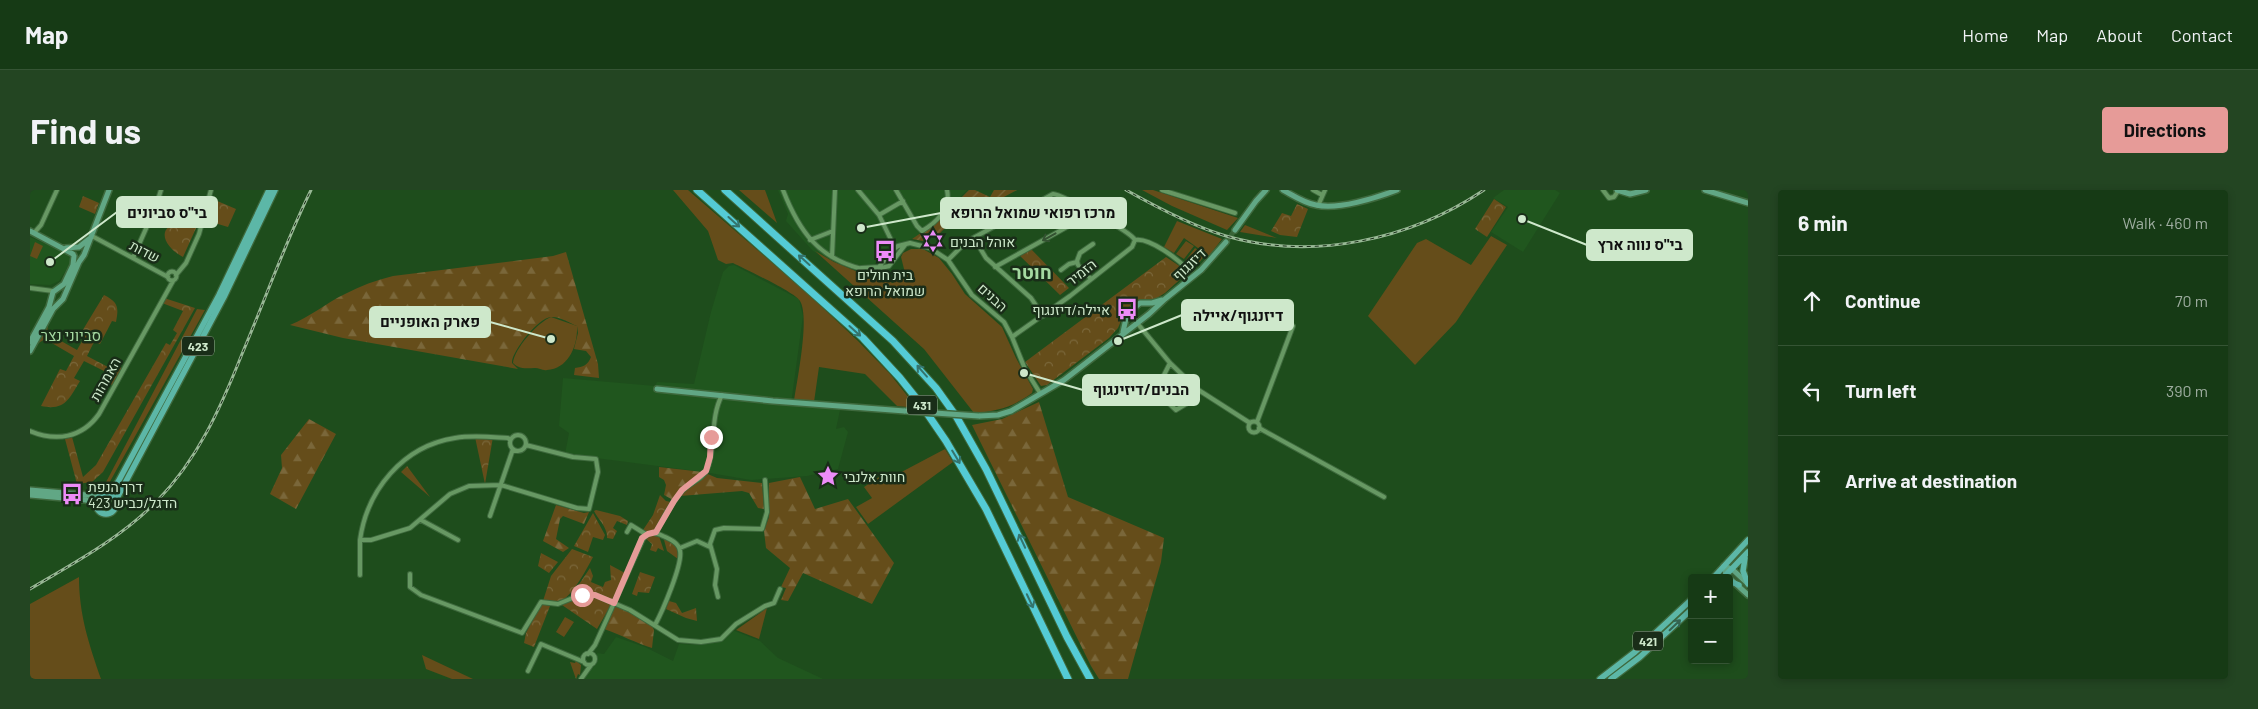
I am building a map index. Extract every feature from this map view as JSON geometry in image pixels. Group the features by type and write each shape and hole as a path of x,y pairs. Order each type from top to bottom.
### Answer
{"highway":[{"name":"431","path":"697,190 863,338 920,403 946,440 986,509 1068,679"},
{"name":"431","path":"725,190 893,341 936,388 960,423 990,476 1067,637 1090,679"}],"main road":[{"name":"423","path":"109,494 118,482 202,329 269,190"},
{"name":"423","path":"116,500 224,297 275,190"},
{"path":"109,494 116,500 116,508 110,514 100,513 96,505 99,496 109,494"},
{"path":"1717,574 1748,540"},
{"path":"1727,574 1748,553"},
{"path":"1748,553 1742,567 1748,584"},
{"path":"1733,583 1739,585"},
{"name":"421","path":"1600,679 1635,652 1688,603"},
{"name":"421","path":"1611,679 1640,657 1688,613"}],"street":[{"path":"57,190 36,234 60,246 77,258 83,255"},
{"path":"30,352 64,295 91,237 109,190"},
{"path":"133,258 161,190"},
{"path":"172,276 186,263 203,222 211,190"},
{"path":"783,190 792,213 810,240 832,257 861,268 873,269 889,266 906,244"},
{"path":"832,257 835,190"},
{"path":"858,190 879,215 895,248"},
{"path":"896,190 916,226 922,231 938,218 948,205 950,199 947,190"},
{"path":"1047,190 1049,195"},
{"path":"1162,190 1235,213"},
{"path":"1256,201 1261,190"},
{"path":"1235,230 1266,190"},
{"path":"1285,190 1304,202 1318,206 1341,205 1397,190"},
{"path":"1313,190 1322,195"},
{"path":"1318,206 1325,190"},
{"path":"1603,190 1610,198 1614,197 1618,190 1630,194 1646,190"},
{"path":"1705,190 1748,203"},
{"path":"948,260 957,250 974,238 1049,195 1061,196 1130,234 1134,240 1143,240 1159,248 1174,257 1188,270"},
{"path":"879,215 903,201"},
{"path":"995,267 1083,218 1090,211"},
{"path":"810,240 833,231"},
{"path":"30,342 49,307 54,292 64,284 73,265 73,255 77,248 91,237"},
{"name":"שדות","path":"91,237 172,276"},
{"path":"974,238 986,258 1031,298 1043,316"},
{"name":"הזמיר","path":"1012,336 1043,316 1132,247 1134,240"},
{"name":"דיזנגוף","path":"1136,324 1201,270 1226,242"},
{"path":"873,269 881,265 895,248 906,244"},
{"name":"הבנים","path":"906,244 922,245 948,260 972,295 999,317 1012,336 1025,369 1040,393"},
{"path":"1077,262 1080,253 1092,244"},
{"path":"60,246 77,248 83,255"},
{"path":"1077,262 1091,279"},
{"path":"1061,270 1069,264 1077,262"},
{"name":"האמהות","path":"30,431 48,437 65,436 78,433 93,422 168,287 172,276"},
{"path":"30,288 54,292 63,291 64,295"},
{"path":"54,292 54,300 60,301"},
{"name":"דיזנגוף","path":"1127,320 1127,314 1142,302 1148,303 1165,299"},
{"path":"1148,303 1152,310"},
{"path":"1122,336 1127,320 1136,324 1170,363 1197,389 1250,423 1257,422"},
{"path":"657,389 905,411 979,416 998,415 1011,411 1064,380 1136,324"},
{"path":"1293,326 1257,422 1259,428 1384,497"},
{"path":"1170,363 1157,389 1158,393 1176,410 1194,397 1197,389"},
{"path":"1163,379 1186,404"},
{"path":"656,532 682,490 706,471 710,457 713,425 722,395"},
{"path":"1250,423 1248,427 1252,432 1257,432 1259,428"},
{"path":"510,440 516,434 522,435 526,439 526,445 521,450 513,449"},
{"path":"360,575 360,540 370,502 391,473 409,456 436,443 452,438 482,436 508,438 510,440 513,449 490,516"},
{"path":"360,540 371,540 402,531 421,520 437,504 462,487 501,486 577,508 589,509 598,472 596,459 573,457 526,445"},
{"path":"718,597 715,585 717,569 710,547 712,536 718,529 762,529 764,527 767,506 765,480"},
{"path":"30,490 99,496"},
{"path":"30,495 86,500 96,505"},
{"path":"421,520 458,540"},
{"path":"627,532 631,526 646,534"},
{"path":"584,673 586,655 595,645 642,538 646,534 656,532 670,539 680,548 680,560 655,625"},
{"path":"680,548 697,541 703,542 710,547"},
{"path":"1725,574 1724,566 1732,569 1748,584"},
{"path":"410,574 410,587 421,595 522,633 541,602 558,604 575,596 588,595 614,603 681,641 717,640 726,635 736,624 765,606 774,603 780,589"},
{"path":"1733,581 1748,595"},
{"path":"528,671 536,650 541,644 591,665"},
{"path":"581,679 594,662 595,645"},
{"path":"575,658 586,655 595,657"}],"shaded area":[{"path":"778,190 967,190 921,236 889,246 873,266 873,274 834,262 813,251 786,221 788,214"},
{"path":"1504,190 1555,190 1560,193 1523,252 1491,232 1508,207 1493,198"},
{"path":"30,237 66,253 70,258 70,264 59,281 50,285 30,284"},
{"path":"734,265 799,299 803,316 791,404 840,410 836,429 844,427 848,432 838,469 807,476 751,480 565,454 569,433 559,426 563,378 655,386 657,382 694,384 711,312 723,272 729,266"},
{"path":"732,630 760,641 778,658 823,679 584,679 590,668 596,663 597,653 604,654 616,637 645,647 673,661 679,644 700,645 718,642 725,638"}],"green space":[{"path":"673,190 688,190 807,293 890,374 917,408 897,406 865,374 819,367 814,402 794,401 804,320 800,301 790,293 733,263 726,264 718,260 708,231"},
{"path":"739,190 765,190 777,223"},
{"path":"969,190 975,190 990,197 994,190 1017,190 944,229 937,236 929,232 923,241 912,239 937,222"},
{"path":"1142,190 1153,190 1238,218 1227,230 1172,206"},
{"path":"83,196 99,203 95,214 79,207"},
{"path":"1494,199 1506,207 1487,237 1475,229"},
{"path":"215,200 236,209 228,227 208,221"},
{"path":"1297,204 1308,209 1297,237 1280,235 1271,231 1282,213 1291,216"},
{"path":"1177,221 1222,239 1209,256 1184,238 1174,253 1164,247"},
{"path":"182,222 197,226 183,257 171,248 165,237 165,232 168,228 173,224"},
{"path":"1245,225 1277,238 1240,232"},
{"path":"1491,236 1507,245 1456,322 1415,365 1368,316 1417,243 1426,239 1471,265"},
{"path":"1186,241 1194,246 1184,259 1176,254"},
{"path":"35,242 43,246 37,259 30,256"},
{"path":"1195,248 1205,255 1195,268 1185,261"},
{"path":"911,249 923,249 939,258 965,294 1002,327 1033,389 1032,393 1005,408 974,413 924,349 815,251 834,262 870,277 874,277 874,273 883,274 892,283 906,277 901,257 903,253"},
{"path":"1031,249 1069,288 1060,295 1018,254"},
{"path":"566,252 598,364 599,378 574,375 575,368 585,365 591,357 586,351 574,349 578,333 577,326 554,317 546,319 533,329 516,351 512,363 518,369 343,338 290,325 351,291 368,283 393,276 553,256"},
{"path":"1166,257 1181,267 1186,274 1165,293 1152,301 1138,300 1126,309 1118,328 1109,338 1047,385 1041,386 1025,362"},
{"path":"104,295 116,305 116,322 112,321 100,344 94,342 87,356 108,367 116,366 122,368 113,386 107,381 106,372 84,361 74,378 80,381 69,398 56,407 41,406 60,369 66,371 74,356 45,339 37,344 48,325 47,333 77,350 85,336 81,333"},
{"path":"164,298 195,308 103,472 92,482 77,484 65,439 72,437 83,477 96,465 166,343 170,345 177,333 173,330 183,311 162,303"},
{"path":"197,309 205,310 107,487 105,484"},
{"path":"551,317 577,326 576,341 570,355 561,366 554,369 544,370 518,367 513,363 514,357 522,344 540,324"},
{"path":"1039,402 1068,497 1164,538 1161,562 1128,679 1099,679 1091,666 972,425 1002,419"},
{"path":"309,419 336,434 296,509 270,494 282,468 281,455"},
{"path":"475,437 493,437 485,484"},
{"path":"945,449 953,462 868,524 856,507 872,498 864,487 885,473 892,477"},
{"path":"407,466 430,497 401,472"},
{"path":"659,467 703,472 717,478 762,483 764,509 758,508 749,493 742,491 680,496 673,500 664,495 666,485 664,480 659,477"},
{"path":"800,477 815,509 848,499 894,563 872,604 803,573 788,601 781,600 786,588 781,587 790,568 766,548 764,531 769,517 769,483"},
{"path":"660,495 666,501 671,502 656,530 646,533 643,530 653,515"},
{"path":"556,505 584,513 589,512 584,524 563,516 560,519 556,539 569,548 563,552 543,541"},
{"path":"594,511 620,516 628,521 627,525 617,521 613,528 617,531 613,539 607,538 604,527"},
{"path":"593,513 605,535 603,540 593,537 588,552 574,546"},
{"path":"651,534 659,536 664,551 658,548 656,552 650,550 652,544 645,538"},
{"path":"663,536 676,548 678,559 667,551"},
{"path":"572,549 593,557 577,584 566,597 555,603 543,601 551,576"},
{"path":"541,553 558,562 549,573 538,566"},
{"path":"610,565 625,573 612,600 588,593 571,596 590,568 593,576 591,582 603,587 605,582 611,580"},
{"path":"640,572 655,577 649,593 638,592 637,596 632,594"},
{"path":"79,577 83,617 101,679 30,679 30,604"},
{"path":"591,597 612,603 597,629 562,605 578,598"},
{"path":"669,601 676,603 682,613 696,608 697,621 666,609"},
{"path":"541,604 550,606 534,647 524,643 526,633"},
{"path":"615,605 651,624 654,630 652,648 604,629"},
{"path":"767,608 759,639 736,630"},
{"path":"565,617 574,622 564,637 556,632"},
{"path":"422,655 473,679 452,679 426,669"},
{"path":"576,661 581,665 580,675 578,674 576,679 570,662 575,663"}],"tunnel":[{"path":"1226,242 1235,230"}],"railway":[{"path":"30,589 128,527 157,501 185,468 217,413 311,190"},
{"path":"1126,190 1175,216 1213,232 1259,243 1293,246 1326,246 1360,241 1393,233 1425,222 1484,190"}],"place":[{"name":"בי\"ס נווה ארץ","path":"1522,219"},
{"name":"מרכז רפואי שמואל הרופא","path":"861,228"},
{"name":"אוהל הבנים","path":"933,241"},
{"name":"בית חולים שמואל הרופא","path":"885,251"},
{"name":"בי\"ס סביונים","path":"50,262"},
{"name":"איילה/דיזנגוף","path":"1127,309"},
{"name":"פארק האופניים","path":"551,339"},
{"name":"דיזנגוף/איילה","path":"1118,341"},
{"name":"הבנים/דיזינגוף","path":"1024,373"},
{"name":"חוות אלנבי","path":"828,476"},
{"name":"דרך הנפת הדגל/כביש 423","path":"72,494"}],"district":[{"name":"חוטר","path":"1032,271"},
{"name":"סביוני נצר","path":"71,335"}],"route":[{"path":"582,595 595,595 614,603 642,538 651,532 656,532 682,490 701,477 706,471 710,457 711,437"}]}
